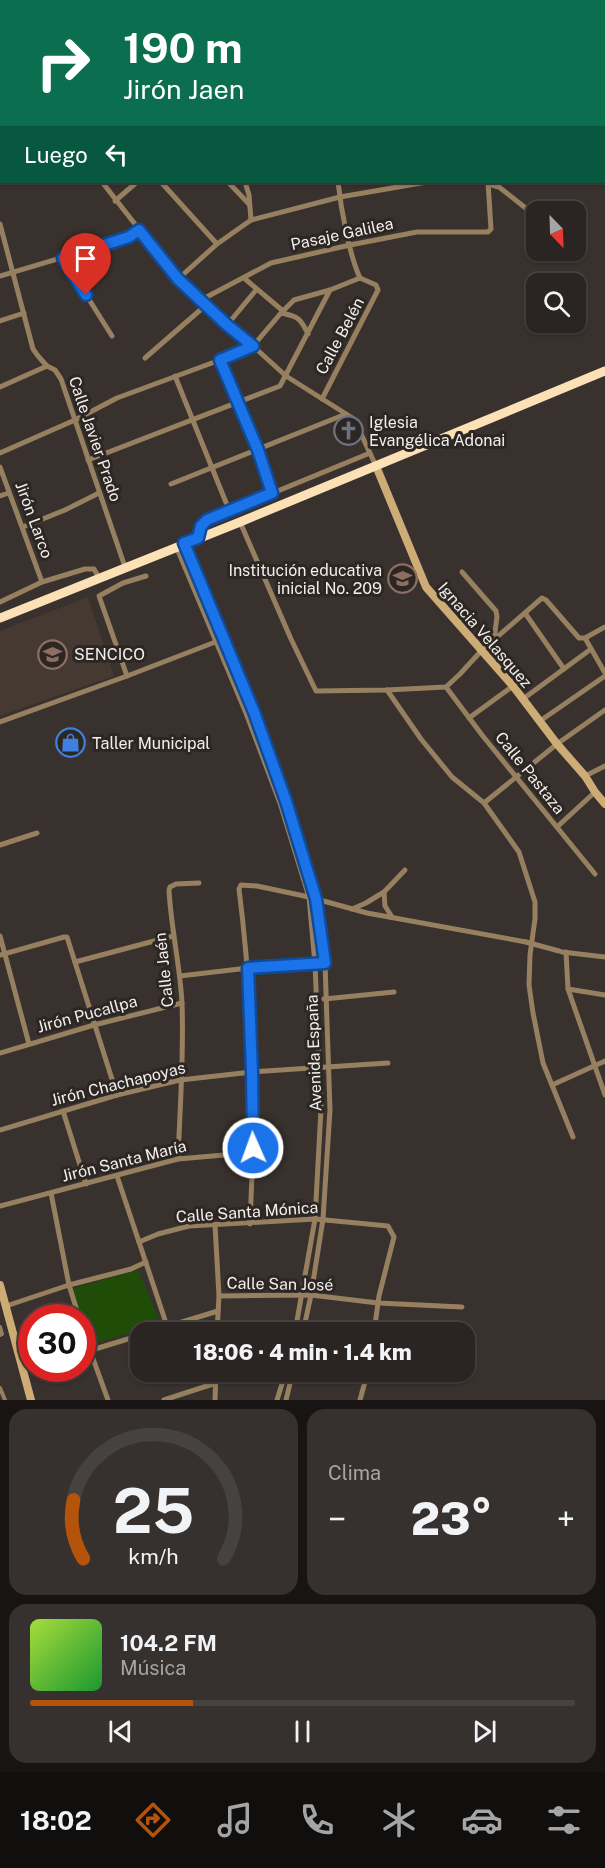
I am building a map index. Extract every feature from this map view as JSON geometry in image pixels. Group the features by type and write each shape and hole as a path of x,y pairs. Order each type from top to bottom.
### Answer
{"highway":[{"path":"0,618 240,522 605,371"}],"main road":[{"name":"Ignacia Velasquez","path":"376,466 426,587 513,686 605,804"},
{"path":"0,1285 18,1341"},
{"path":"29,1382 31,1400"}],"street":[{"path":"103,183 178,279 286,376 354,419 376,466"},
{"path":"116,201 136,183"},
{"path":"162,183 217,244"},
{"path":"229,183 249,204"},
{"path":"245,183 251,220"},
{"path":"0,453 75,420 117,398 253,346 294,300 330,290 360,278 354,266 338,183"},
{"path":"178,279 217,244 251,220 339,197 421,183"},
{"path":"488,183 499,187 526,208"},
{"name":"Pasaje Galilea","path":"145,358 204,303 271,263 417,232 486,232 491,229 488,183"},
{"name":"Calle Javier Prado","path":"0,224 33,349 47,366 56,370 61,379 99,493 123,583"},
{"path":"0,276 129,237 139,230"},
{"path":"63,258 112,336"},
{"path":"244,278 282,312 297,317 304,324 308,334"},
{"name":"Calle Belén","path":"322,399 377,294 376,285 360,278"},
{"path":"227,325 256,290"},
{"path":"88,460 280,386 330,290"},
{"path":"0,321 24,313"},
{"path":"220,360 258,450 272,493"},
{"path":"0,387 47,366"},
{"path":"175,376 229,510"},
{"path":"171,484 346,414"},
{"path":"198,538 203,523 229,510 370,453"},
{"name":"Jirón Larco","path":"0,467 42,582"},
{"path":"0,496 9,493"},
{"path":"23,527 99,493"},
{"path":"240,522 315,690 446,687 494,639 544,599 579,638 585,638 605,627"},
{"name":"Avenida España","path":"181,544 224,638 254,712 286,801 316,899 325,963 330,1110 323,1219 305,1322"},
{"name":"Avenida España","path":"181,544 216,641 280,803 309,897 315,964 321,1109 315,1219 297,1322"},
{"path":"0,602 42,582 92,568 99,578"},
{"path":"462,572 496,611 498,616 494,639"},
{"path":"127,676 99,599 100,595 123,583 146,576"},
{"path":"525,613 564,669"},
{"path":"0,722 224,638"},
{"path":"540,721 605,674 585,638"},
{"path":"523,699 591,649"},
{"path":"469,718 513,686"},
{"name":"Calle Pastaza","path":"446,687 595,874"},
{"path":"387,690 421,739 452,777 484,803 519,852 535,902 529,985 543,1063 573,1137"},
{"path":"484,803 557,744 605,710"},
{"path":"585,776 605,766"},
{"path":"557,827 595,792"},
{"path":"0,845 36,833"},
{"path":"352,909 384,892 405,870"},
{"name":"Calle Jaén","path":"178,1159 183,1049 182,1002 169,895 170,887 176,884 199,883"},
{"path":"250,1224 253,1164 252,1072 248,968 239,889 242,884 309,897 352,909 526,942 559,951 605,957"},
{"path":"384,892 385,906 392,917"},
{"path":"0,936 2,955 29,1044"},
{"path":"2,955 66,936 117,1095"},
{"path":"75,962 173,936"},
{"path":"566,952 568,989 605,1095"},
{"path":"180,976 248,968 325,963"},
{"path":"568,989 605,995"},
{"path":"316,998 394,992"},
{"name":"Jirón Pucallpa","path":"0,1053 182,1002"},
{"path":"552,1085 605,1061"},
{"name":"Jirón Chachapoyas","path":"0,1130 117,1095 180,1080 252,1072 388,1063"},
{"path":"63,1111 86,1184"},
{"name":"Jirón Santa María","path":"0,1206 178,1159 224,1155 245,1159 253,1164"},
{"path":"117,1176 166,1322"},
{"path":"51,1193 75,1304"},
{"name":"Calle Santa Mónica","path":"140,1242 158,1234 189,1226 323,1219 388,1226 394,1237 378,1303"},
{"path":"215,1225 219,1296 217,1322"},
{"path":"6,1306 69,1285 131,1269 146,1262"},
{"name":"Calle San José","path":"219,1296 311,1295 378,1303 462,1307"},
{"path":"375,1322 378,1303"},
{"path":"181,1322 218,1311"},
{"path":"0,1327 2,1334 0,1335"},
{"path":"96,1350 130,1339"},
{"path":"96,1368 108,1400"},
{"path":"277,1400 283,1382"},
{"path":"286,1400 291,1382"},
{"path":"360,1400 365,1382"},
{"path":"164,1400 216,1383 215,1400"},
{"path":"0,1388 5,1400"}],"shaded area":[{"name":"SENCICO","path":"88,597 114,676 0,716 0,631"}],"green space":[{"path":"138,1270 160,1322 130,1322 130,1333 96,1343 96,1304 76,1304 71,1289"}],"place":[{"name":"Iglesia Evangélica Adonai","path":"348,431"},
{"name":"Institución educativa inicial No. 209","path":"403,579"},
{"name":"SENCICO","path":"53,654"},
{"name":"Taller Municipal","path":"71,743"}],"route":[{"path":"86,295 63,258 129,237 139,230 178,279 253,346 220,360 258,450 272,493 207,520 201,526 198,538 184,543 254,712 286,801 316,899 325,963 248,968 253,1148"}]}
